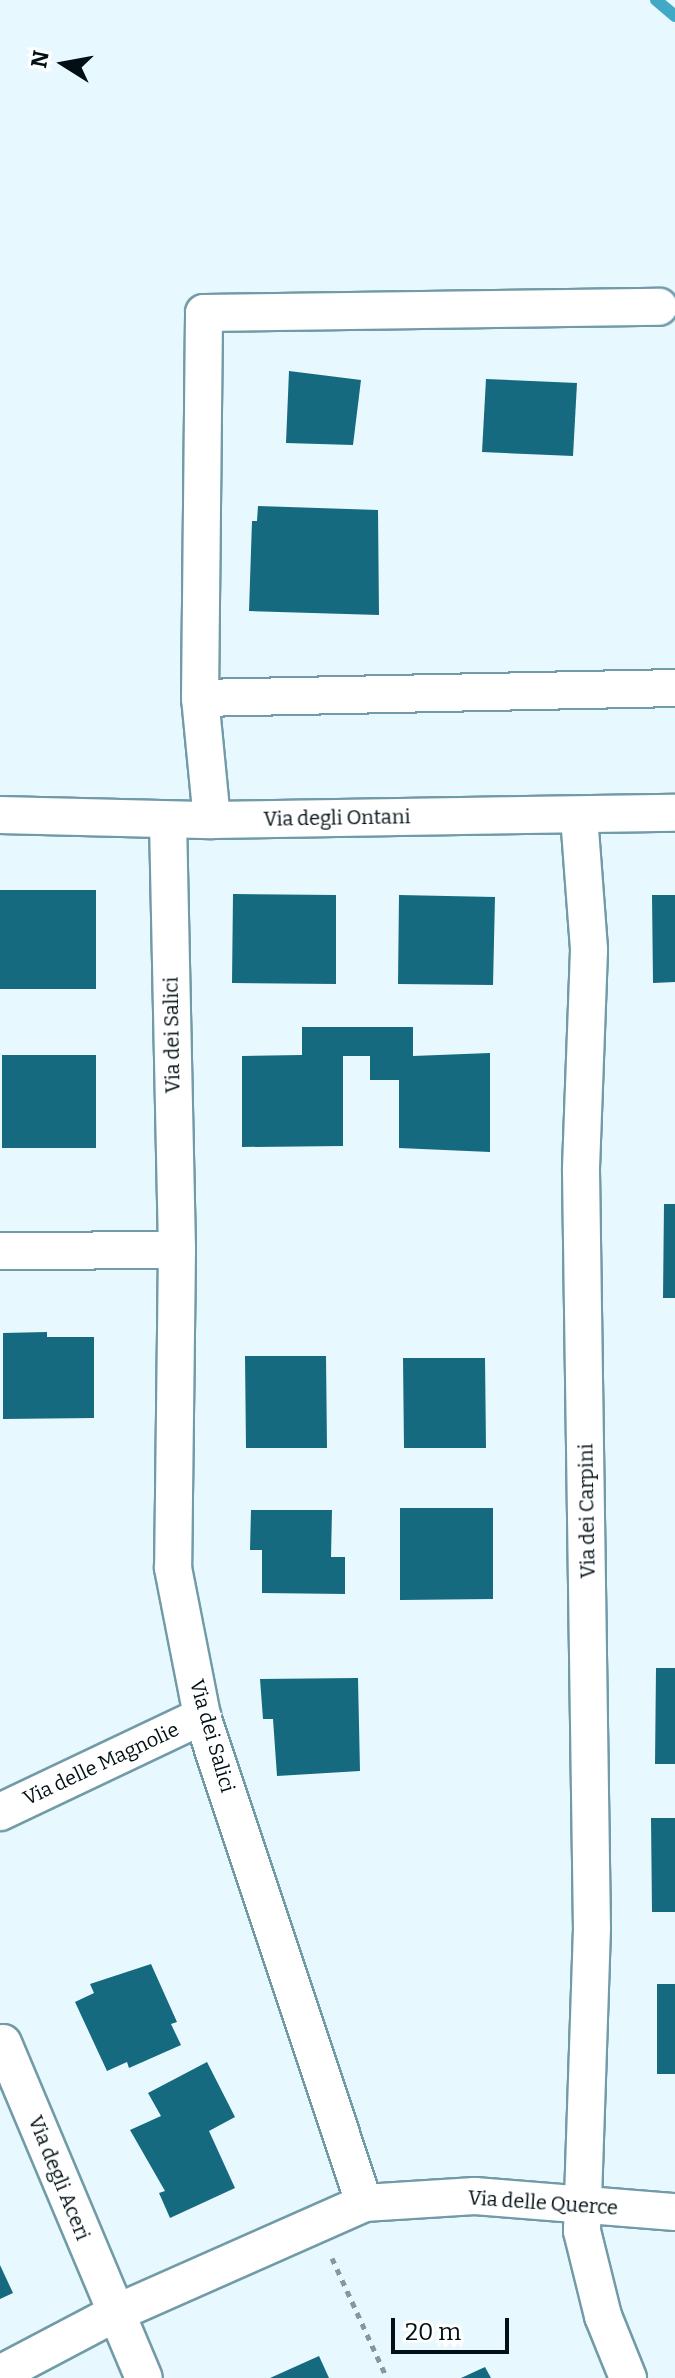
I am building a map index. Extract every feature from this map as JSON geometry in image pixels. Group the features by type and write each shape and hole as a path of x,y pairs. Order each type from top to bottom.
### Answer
{"street":[{"path":"212,820 200,698 204,313 659,307"},
{"path":"200,698 675,688"},
{"name":"Via degli Ontani","path":"0,815 212,820 675,813"},
{"name":"Via dei Carpini","path":"579,816 589,950 581,1171 592,1928 582,2231 603,2316 628,2378"},
{"name":"Via dei Salici","path":"168,820 177,1250 173,1568 202,1716 364,2203"},
{"path":"0,1251 177,1250"},
{"name":"Via delle Magnolie","path":"0,1812 202,1716"},
{"name":"Via degli Aceri","path":"3,2043 114,2314 144,2378"},
{"name":"Via delle Querce","path":"364,2203 475,2196 675,2212"},
{"path":"0,2374 114,2314 316,2220 364,2203"}],"path":[{"path":"316,2220 387,2378"}],"building":[{"path":"289,371 361,380 353,445 286,443"},
{"path":"486,379 577,383 573,456 482,452"},
{"path":"258,506 378,510 379,615 249,611 252,521 257,521"},
{"path":"0,890 96,890 96,989 0,989"},
{"path":"233,894 336,895 336,984 232,983"},
{"path":"399,895 495,897 493,985 398,984"},
{"path":"652,895 675,895 675,982 653,983"},
{"path":"302,1027 413,1027 413,1056 490,1053 490,1152 399,1148 399,1080 370,1080 370,1056 343,1056 343,1146 242,1147 242,1056 302,1055"},
{"path":"2,1055 96,1055 96,1148 2,1148"},
{"path":"664,1204 675,1204 675,1298 663,1298"},
{"path":"47,1332 47,1337 94,1337 94,1418 3,1419 3,1333"},
{"path":"245,1356 326,1356 327,1448 246,1448"},
{"path":"403,1358 485,1358 486,1448 404,1448"},
{"path":"400,1508 493,1508 493,1599 400,1600"},
{"path":"251,1510 332,1510 331,1557 345,1557 345,1594 262,1593 262,1550 250,1550"},
{"path":"656,1668 675,1668 675,1764 655,1764"},
{"path":"358,1678 360,1771 277,1776 273,1719 263,1719 260,1679"},
{"path":"651,1818 675,1818 675,1912 652,1912"},
{"path":"151,1964 177,2022 171,2024 181,2045 129,2068 127,2062 107,2071 75,2002 94,1993 90,1984"},
{"path":"657,1984 675,1984 675,2074 657,2074"},
{"path":"207,2062 235,2117 209,2131 235,2188 170,2218 159,2193 165,2191 130,2130 161,2116 148,2093"},
{"path":"0,2265 13,2293 0,2299"},
{"path":"319,2356 329,2378 270,2378"},
{"path":"485,2367 491,2378 461,2378"}],"waterway":[{"path":"656,0 675,16"}]}
